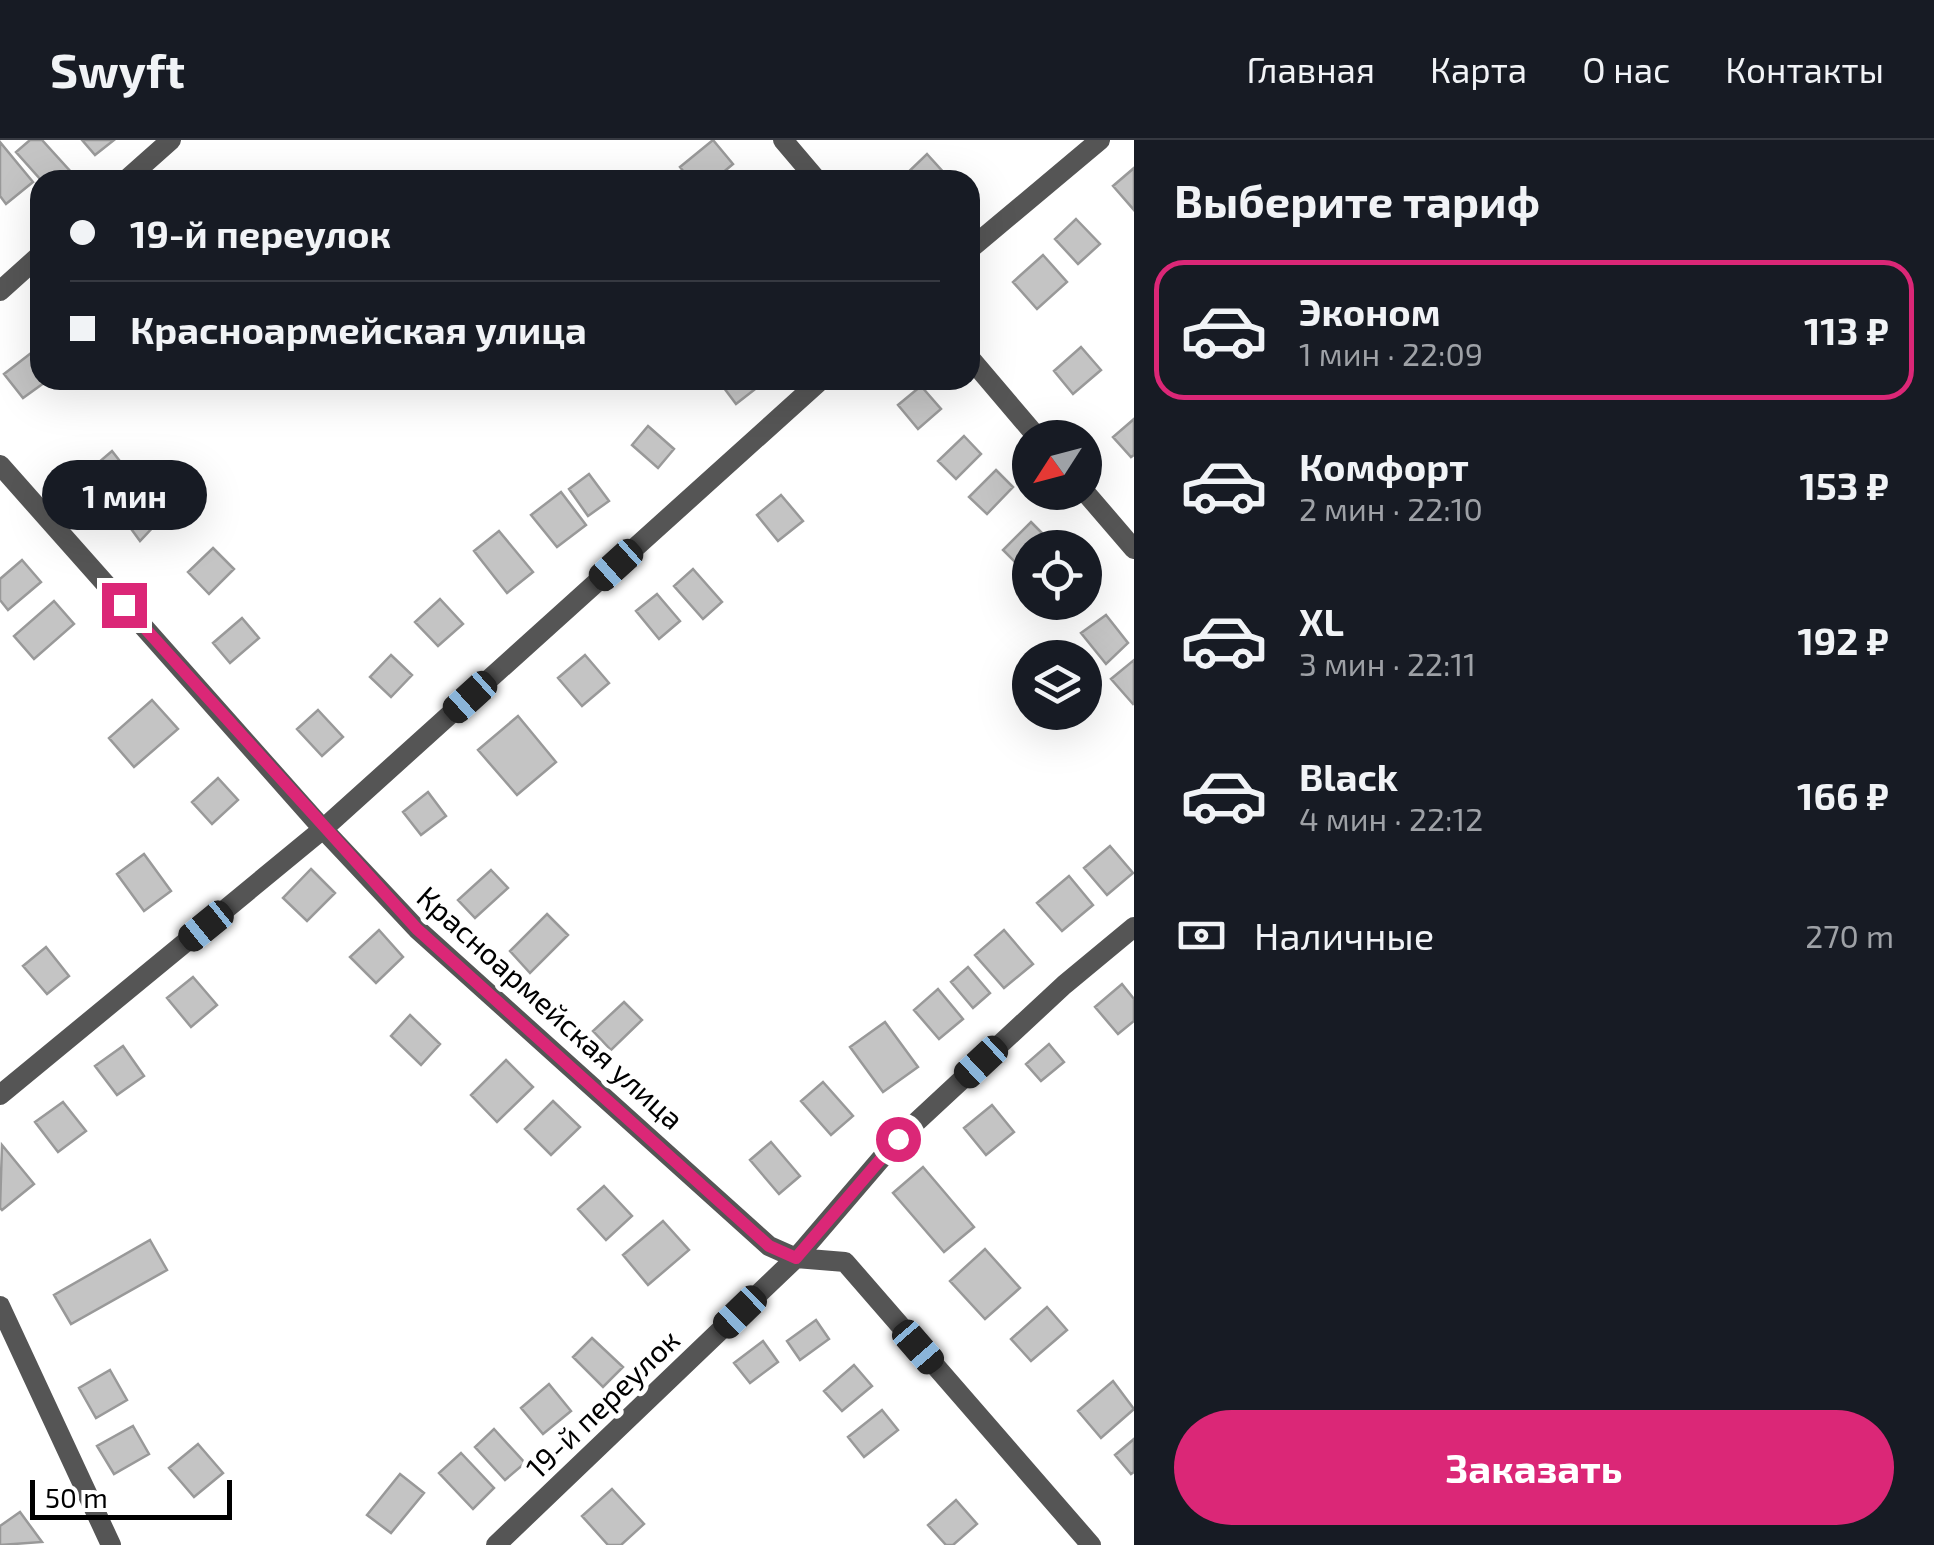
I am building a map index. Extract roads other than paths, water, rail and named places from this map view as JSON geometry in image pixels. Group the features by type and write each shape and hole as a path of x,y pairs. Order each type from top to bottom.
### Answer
{"street":[{"path":"138,170 172,140"},
{"path":"783,140 808,170"},
{"path":"980,241 1100,140"},
{"path":"0,290 30,264"},
{"path":"980,370 1023,420"},
{"path":"0,1095 323,828 810,390"},
{"name":"Красноармейская улица","path":"0,466 417,929 769,1246 796,1258 845,1262 1090,1545"},
{"path":"1100,510 1134,549"},
{"name":"19-й переулок","path":"496,1545 796,1258 898,1139 1064,985 1134,927"},
{"path":"0,1306 110,1545"}]}
